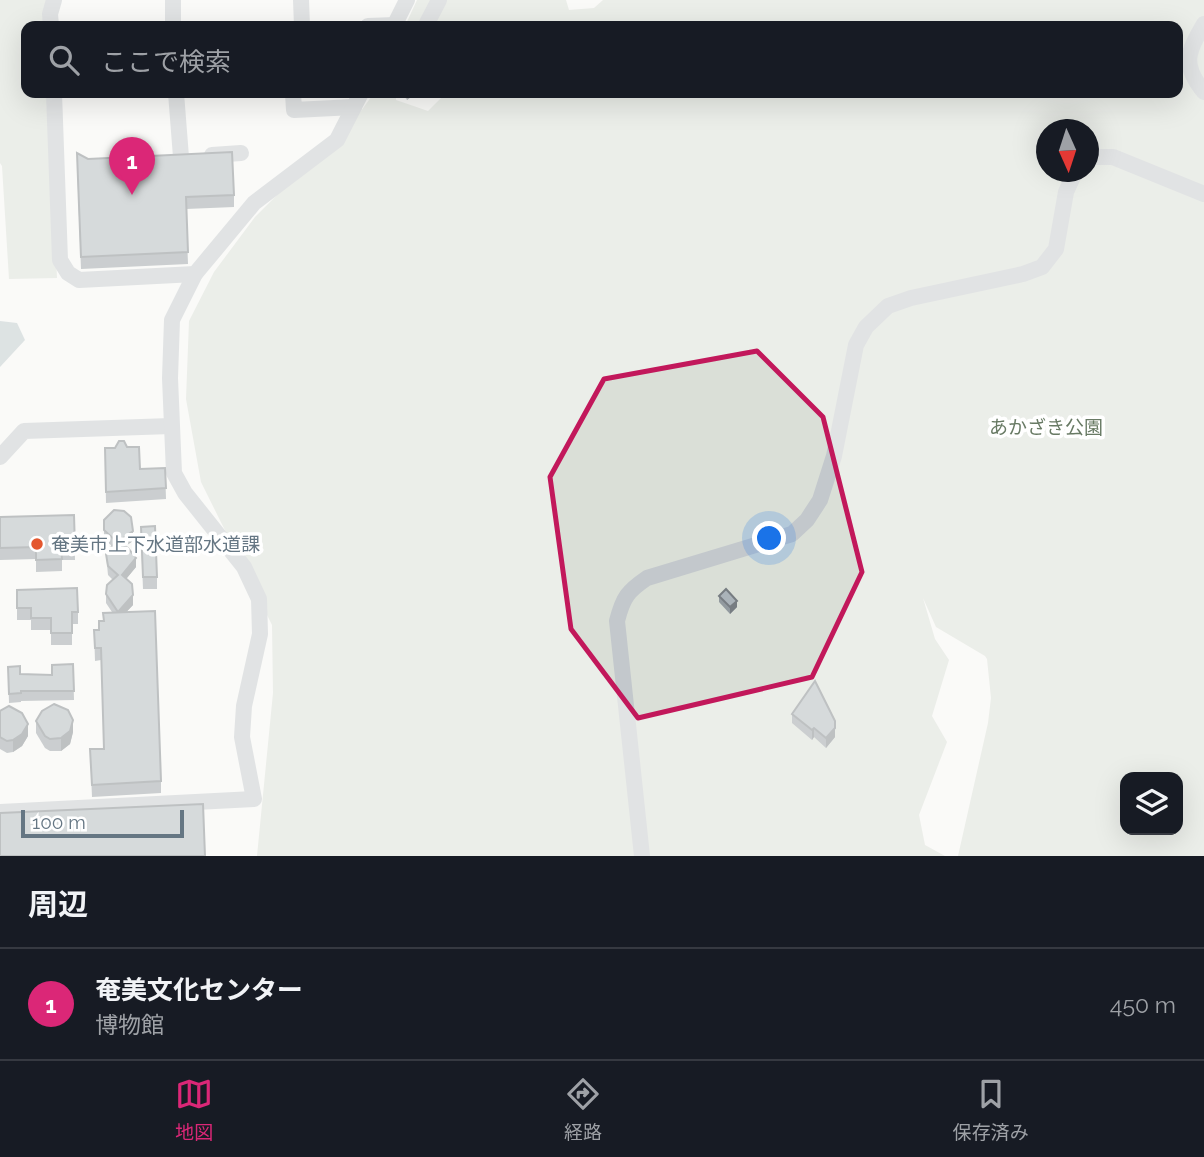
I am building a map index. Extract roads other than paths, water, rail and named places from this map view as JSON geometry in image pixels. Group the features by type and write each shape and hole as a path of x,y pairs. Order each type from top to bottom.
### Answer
{"street":[{"path":"51,21 54,0"},
{"path":"60,0 61,21"},
{"path":"173,0 173,21"},
{"path":"301,0 302,21"},
{"path":"397,21 407,0"},
{"path":"428,21 439,0"},
{"path":"1204,24 1189,51 1190,66 1204,92"},
{"path":"54,98 60,260 68,273 79,280 195,274"},
{"path":"176,98 174,157 241,153"},
{"path":"293,98 293,110 358,100"},
{"path":"0,812 254,799 242,737 244,706 260,634 259,599 244,567 185,493 174,473 171,426 172,320 195,274 254,203 337,139 358,100"},
{"path":"1099,157 1113,157 1204,194"},
{"path":"642,856 617,621 621,604 629,591 647,578 792,534 820,500 834,456 856,345 866,327 888,306 911,298 1023,274 1042,267 1056,249 1066,192 1070,182"},
{"path":"0,457 24,432 171,426"}],"place":[{"name":"奄美文化センター","path":"132,195"},
{"name":"奄美市上下水道部水道課","path":"37,544"}],"park label":[{"name":"あかざき公園","path":"1046,427"}]}
